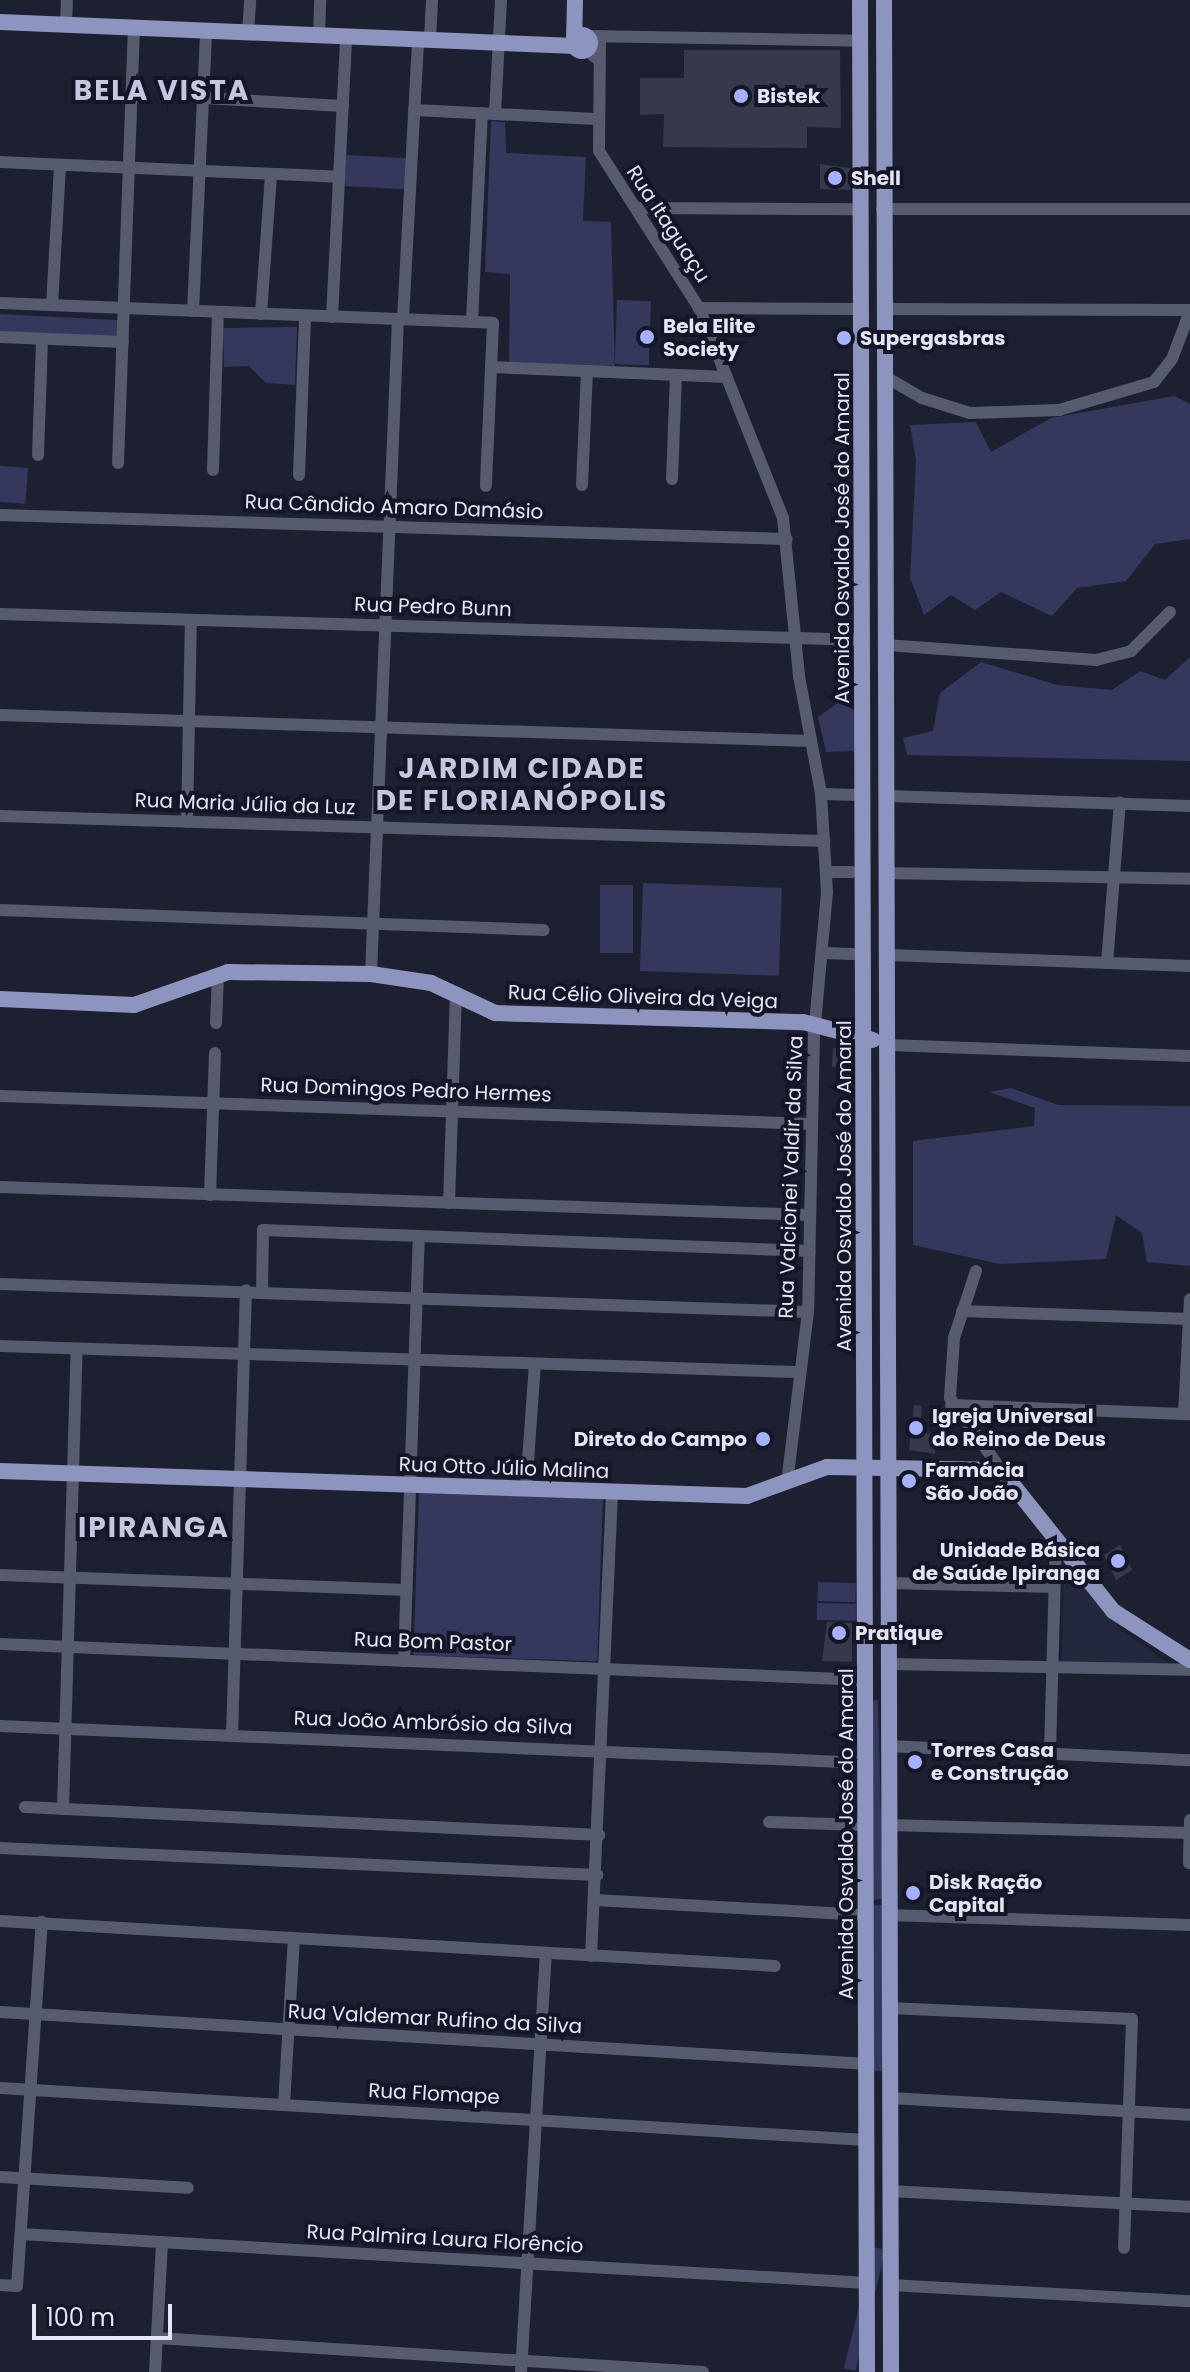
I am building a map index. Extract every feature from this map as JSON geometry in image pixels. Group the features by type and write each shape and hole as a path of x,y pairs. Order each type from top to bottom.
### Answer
{"main road":[{"path":"575,0 586,43"},
{"path":"586,0 586,43"},
{"name":"Avenida Osvaldo José do Amaral","path":"860,0 859,309 864,377 862,795 867,1466 864,1825 868,2064 867,2372"},
{"name":"Avenida Osvaldo José do Amaral","path":"884,0 882,209 886,438 886,873 890,955 887,1213 891,2372"},
{"path":"0,22 499,43 586,43"},
{"path":"859,279 869,275 879,283 884,331"},
{"path":"864,377 869,437 874,444 886,438"},
{"path":"864,916 872,905 882,909 890,955"},
{"name":"Rua Célio Oliveira da Veiga","path":"0,999 134,1005 218,975 371,974 418,980 495,1013 816,1023 865,1035"},
{"path":"865,1035 882,1047 887,1077"},
{"path":"866,1167 873,1218 887,1213"},
{"name":"Rua Otto Júlio Malina","path":"0,1471 747,1496 813,1469 888,1466 1001,1470"},
{"path":"1001,1470 1056,1533 1123,1620 1190,1660"},
{"path":"865,1680 882,1688 888,1746"},
{"path":"867,2229 877,2237 889,2233"}],"street":[{"path":"66,25 67,0"},
{"path":"248,32 250,0"},
{"path":"319,35 320,0"},
{"path":"371,974 389,527 414,110 432,0"},
{"path":"472,322 501,0"},
{"path":"118,463 134,28"},
{"path":"193,311 206,31"},
{"path":"332,317 346,36"},
{"path":"586,43 859,41"},
{"name":"Rua Itaguaçu","path":"586,43 604,163 638,208 699,308 787,539"},
{"path":"203,98 343,106"},
{"path":"414,110 596,119"},
{"path":"0,162 339,177"},
{"path":"52,305 60,165"},
{"path":"261,314 271,174"},
{"path":"638,208 859,209"},
{"path":"882,209 1190,209"},
{"path":"0,303 493,323 486,486"},
{"path":"699,308 859,309"},
{"path":"884,309 1190,310 1172,359 1154,382 1059,410 970,413 922,398 884,376"},
{"path":"213,470 218,312"},
{"path":"299,475 305,316"},
{"path":"0,337 123,342"},
{"path":"38,455 42,339"},
{"path":"491,367 727,377"},
{"path":"582,485 587,371"},
{"path":"672,479 676,375"},
{"name":"Rua Cândido Amaro Damásio","path":"0,515 787,539"},
{"name":"Rua Valcionei Valdir da Silva","path":"787,539 795,639 821,794 827,872 816,1023 808,1312 797,1372 787,1482"},
{"path":"886,645 1096,660 1131,651 1170,612"},
{"name":"Rua Pedro Bunn","path":"0,614 864,640"},
{"path":"187,822 191,620"},
{"path":"0,715 811,741"},
{"path":"821,794 862,795"},
{"path":"887,796 1190,806"},
{"path":"1107,963 1120,803"},
{"name":"Rua Maria Júlia da Luz","path":"0,816 825,841"},
{"path":"827,872 852,872"},
{"path":"886,873 1190,879"},
{"path":"0,910 544,930"},
{"path":"823,953 853,954"},
{"path":"890,955 1190,966"},
{"path":"216,1023 218,975"},
{"path":"449,1203 456,996"},
{"path":"888,1045 1190,1056"},
{"path":"210,1195 215,1053"},
{"name":"Rua Domingos Pedro Hermes","path":"0,1096 812,1124"},
{"path":"0,1187 810,1215"},
{"path":"262,1291 263,1230 810,1251"},
{"path":"404,1661 419,1236"},
{"path":"976,1271 952,1349 951,1405 1001,1470"},
{"path":"0,1284 246,1290 808,1312"},
{"path":"232,1735 246,1290"},
{"path":"951,1405 1187,1414 1190,1299"},
{"path":"962,1311 1189,1319"},
{"path":"0,1346 797,1372"},
{"path":"63,1809 77,1349"},
{"path":"526,1489 535,1364"},
{"path":"591,1956 607,1669 612,1491"},
{"path":"1050,1752 1056,1533"},
{"path":"0,1575 407,1590"},
{"path":"889,1583 1054,1587"},
{"name":"Rua Bom Pastor","path":"0,1644 865,1680"},
{"path":"888,1664 1052,1670 1190,1670"},
{"name":"Rua João Ambrósio da Silva","path":"0,1726 865,1763"},
{"path":"888,1746 1190,1760"},
{"path":"25,1807 599,1835"},
{"path":"1189,1863 1190,1820"},
{"path":"769,1822 864,1825"},
{"path":"888,1825 1190,1833"},
{"path":"0,1848 597,1875"},
{"path":"595,1900 865,1915"},
{"path":"888,1915 1190,1925"},
{"path":"0,1921 775,1966"},
{"path":"0,2285 17,2286 28,2090 42,1922"},
{"path":"284,2105 294,1939"},
{"path":"522,2366 546,1953"},
{"path":"889,2008 1132,2019 1124,2248"},
{"name":"Rua Valdemar Rufino da Silva","path":"0,2012 868,2064"},
{"name":"Rua Flomape","path":"0,2088 866,2140"},
{"path":"890,2098 1190,2115"},
{"path":"0,2177 188,2188"},
{"path":"889,2191 1190,2207"},
{"name":"Rua Palmira Laura Florêncio","path":"21,2234 867,2283"},
{"path":"155,2372 162,2243"},
{"path":"890,2285 1190,2301"},
{"path":"157,2338 522,2366 703,2372"}],"shaded area":[{"path":"491,121 505,122 506,153 586,157 583,221 611,222 615,370 509,363 510,274 485,272"},
{"path":"346,155 407,158 405,189 344,186"},
{"path":"617,300 651,301 649,365 615,364"},
{"path":"0,314 120,320 119,338 0,332"},
{"path":"297,327 295,385 266,383 249,366 224,367 223,328"},
{"path":"1174,396 1190,404 1190,539 1155,544 1126,581 1077,588 1052,616 1001,592 975,610 951,595 924,615 910,578 916,460 910,425 976,422 991,452 1051,418"},
{"path":"0,466 28,468 25,504 0,502"},
{"path":"1190,657 1190,761 907,755 903,738 933,731 940,693 981,662 1057,685 1112,690 1140,671 1165,680"},
{"path":"839,702 854,710 856,751 826,752 818,717"},
{"path":"643,883 782,888 779,976 640,971"},
{"path":"600,885 633,885 633,953 600,953"},
{"path":"1011,1088 1058,1105 1190,1106 1190,1266 1147,1262 1142,1233 1116,1215 1106,1259 1000,1264 913,1245 913,1141 1034,1126 1035,1108 989,1092"},
{"path":"419,1492 603,1498 597,1661 413,1655"},
{"path":"1070,1562 1121,1630 1169,1664 1062,1662 1064,1565"},
{"path":"818,1582 856,1583 855,1602 817,1601"},
{"path":"817,1603 856,1604 856,1621 817,1620"},
{"path":"878,1700 883,1899 873,1900 872,1701"},
{"path":"871,1905 884,1905 884,2071 871,2071"},
{"path":"874,2247 886,2250 855,2371 844,2368"}],"building":[{"name":"Bistek","path":"684,50 840,50 841,128 807,127 807,148 663,147 664,114 640,115 640,78 684,78"},
{"name":"Shell","path":"820,164 850,168 850,190 820,189"},
{"path":"833,1048 852,1049 851,1068 832,1067"},
{"path":"914,1405 922,1406 920,1433 937,1434 935,1454 909,1450"},
{"name":"Unidade Básica de Saúde Ipiranga","path":"1120,1545 1132,1570 1116,1580 1104,1555"},
{"name":"Pratique","path":"827,1622 852,1623 852,1662 822,1661"}],"place":[{"name":"Bistek","path":"741,96"},
{"name":"Shell","path":"835,178"},
{"name":"Bela Elite Society","path":"647,337"},
{"name":"Supergasbras","path":"844,338"},
{"name":"Igreja Universal do Reino de Deus","path":"916,1428"},
{"name":"Direto do Campo","path":"763,1439"},
{"name":"Farmácia São João","path":"909,1481"},
{"name":"Unidade Básica de Saúde Ipiranga","path":"1118,1561"},
{"name":"Pratique","path":"839,1633"},
{"name":"Torres Casa e Construção","path":"915,1762"},
{"name":"Disk Ração Capital","path":"913,1893"}],"district":[{"name":"BELA VISTA","path":"162,91"},
{"name":"JARDIM CIDADE DE FLORIANÓPOLIS","path":"522,785"},
{"name":"IPIRANGA","path":"154,1528"}]}
